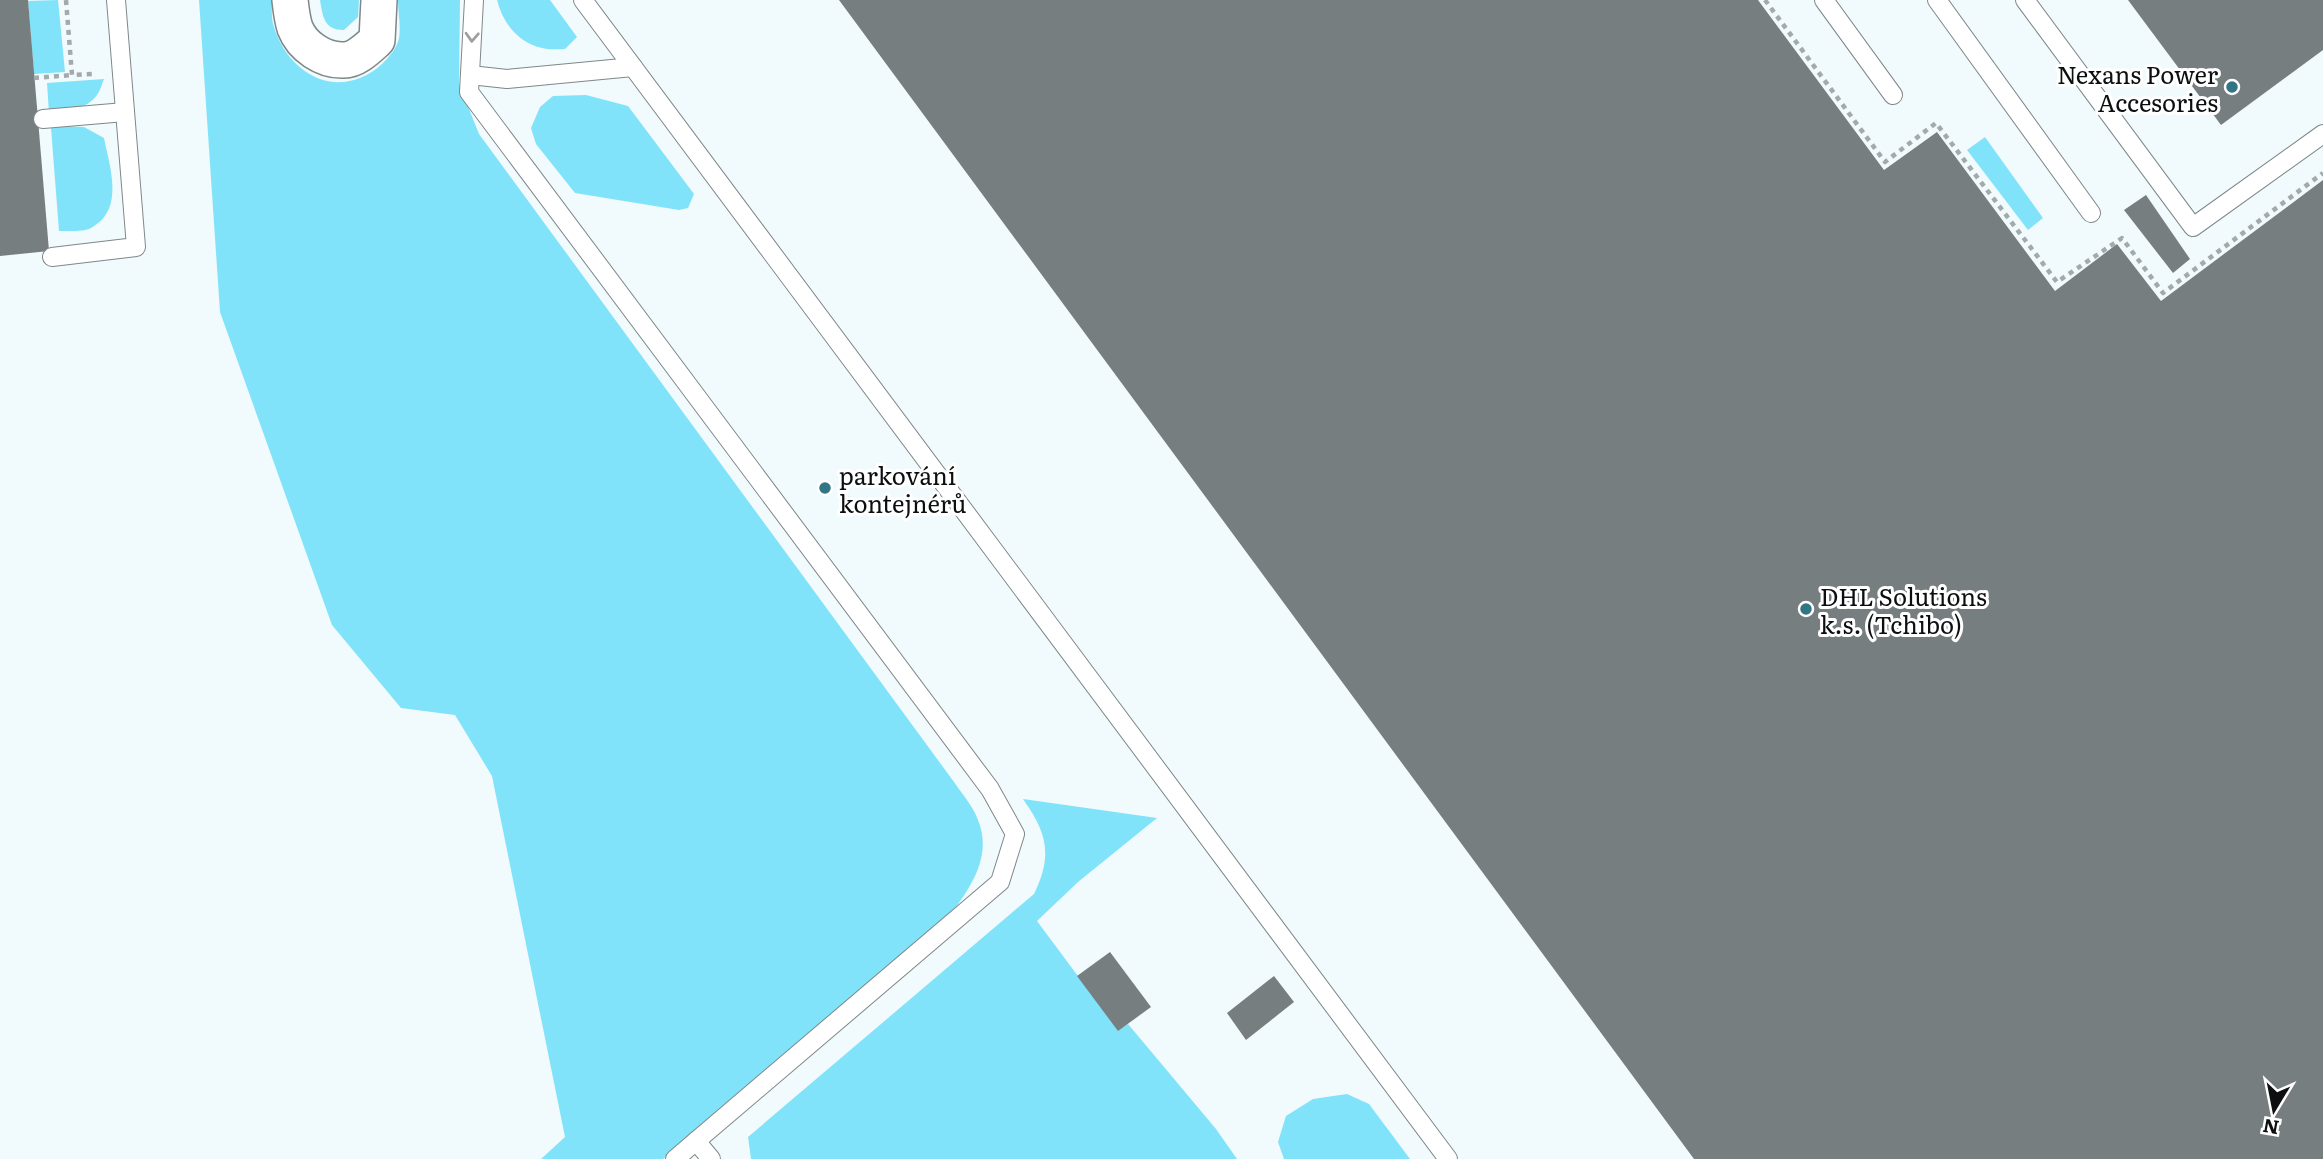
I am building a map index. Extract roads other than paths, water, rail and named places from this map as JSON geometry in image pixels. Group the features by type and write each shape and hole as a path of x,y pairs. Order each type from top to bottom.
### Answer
{"street":[{"path":"290,0 295,27 303,42 322,56 345,61 363,53 377,40 379,0"}],"lane":[{"path":"52,257 136,247 116,0"},
{"path":"474,0 469,92 981,778 1015,834 1000,881 675,1159"},
{"path":"583,0 1448,1159"},
{"path":"1824,0 1893,95"},
{"path":"1937,0 2091,213"},
{"path":"2025,0 2193,227 2323,134"},
{"path":"470,75 507,79 633,67"},
{"path":"43,119 125,111"},
{"path":"696,1141 710,1159"}],"place":[{"name":"Nexans Power Accesories","path":"2232,87"},
{"name":"parkování kontejnérů","path":"825,488"},
{"name":"DHL Solutions k.s. (Tchibo)","path":"1806,609"}]}
